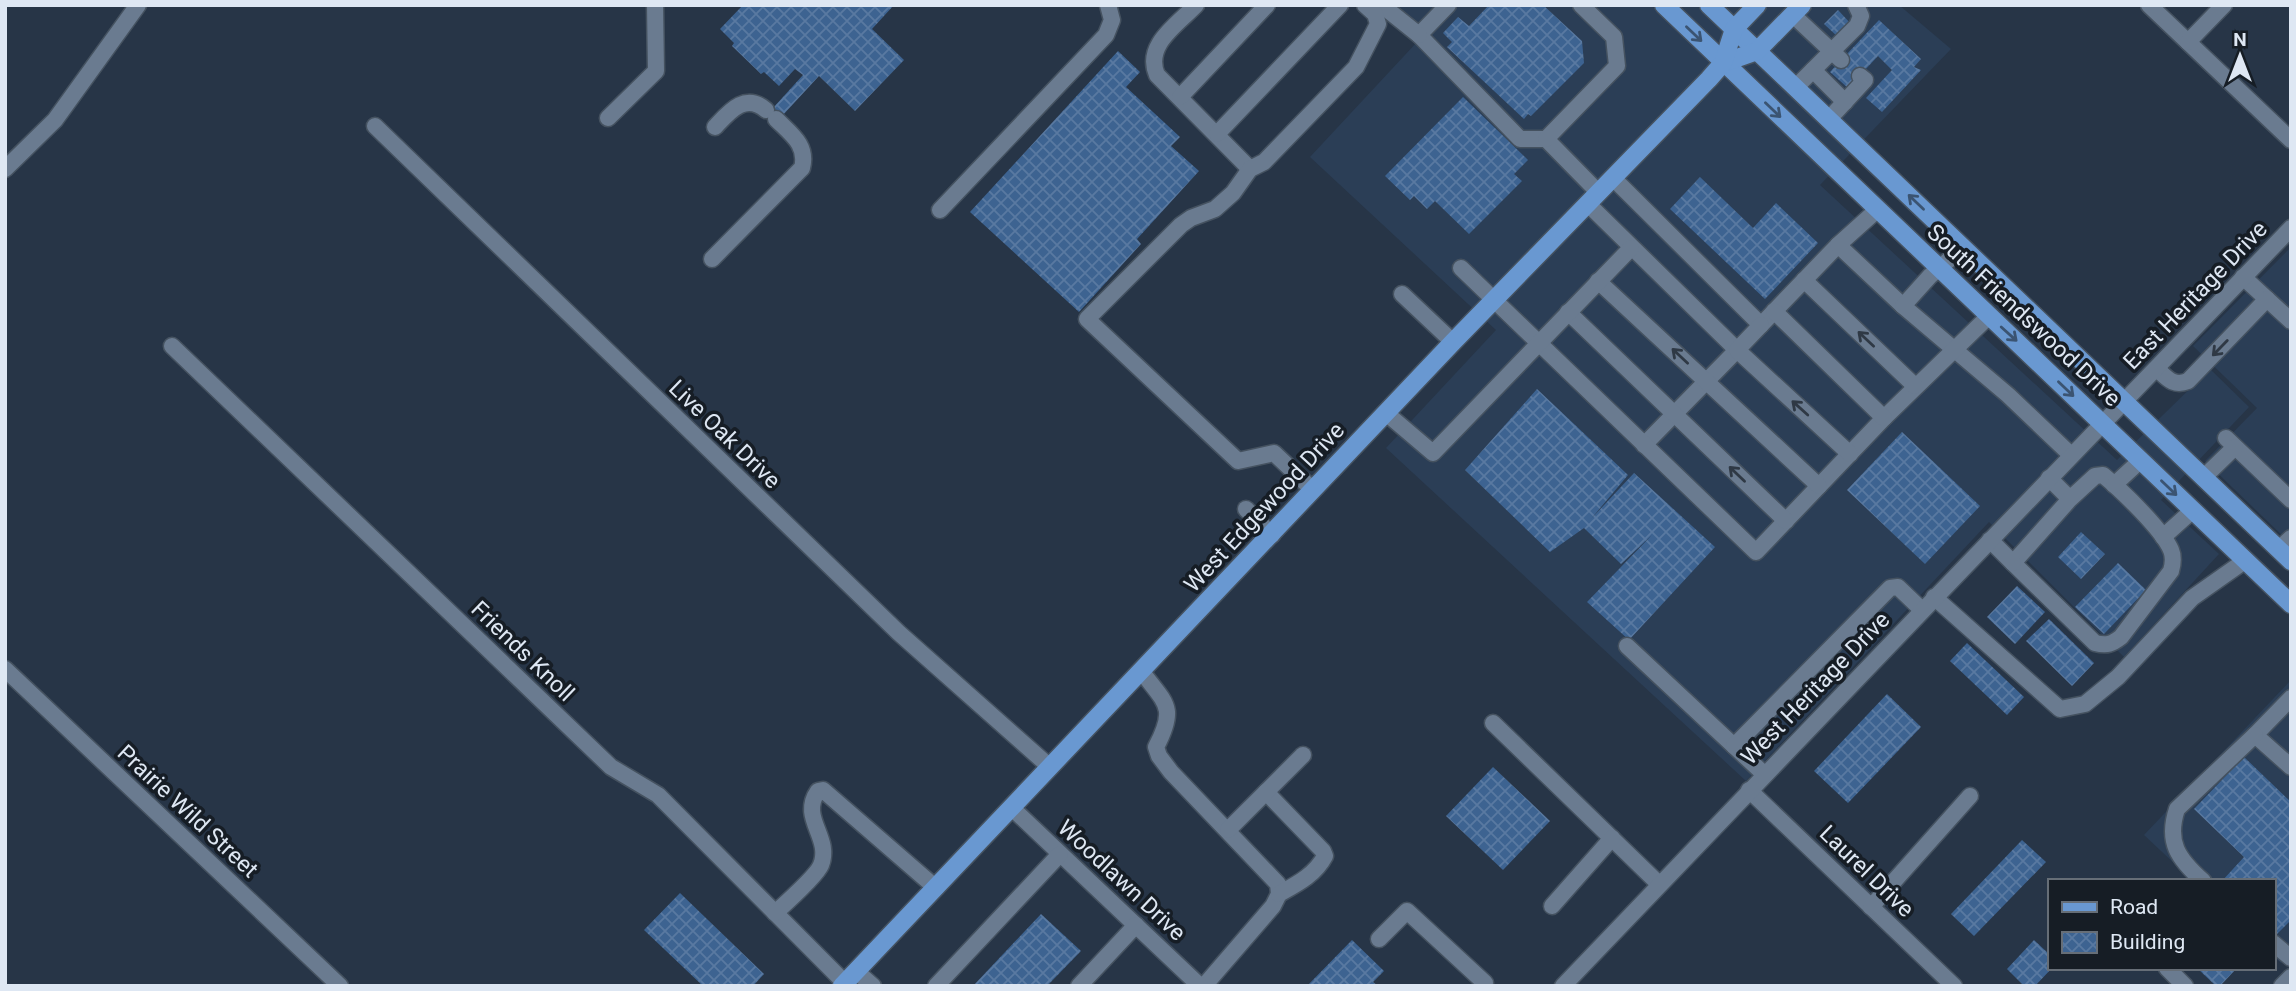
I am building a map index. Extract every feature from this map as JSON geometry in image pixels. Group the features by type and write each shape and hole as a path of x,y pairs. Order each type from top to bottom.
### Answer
{"main road":[{"name":"South Friendswood Drive","path":"1664,5 2291,604"},
{"name":"South Friendswood Drive","path":"1709,5 2203,478 2287,550"},
{"path":"1723,63 1734,29 1757,5"},
{"path":"1723,63 1757,51 1798,10"},
{"name":"West Edgewood Drive","path":"848,980 1453,342 1723,63"}],"street":[{"path":"5,169 55,120 138,5"},
{"path":"608,118 656,71 655,5"},
{"path":"940,210 1106,35 1112,20 1108,5"},
{"path":"1196,5 1156,45 1153,55 1154,68 1157,75 1250,169"},
{"path":"1180,97 1267,5"},
{"path":"1217,134 1340,5"},
{"path":"1419,35 1448,5"},
{"path":"1377,8 1419,35 1520,139 1546,139 1616,66 1614,37 1581,5"},
{"path":"1796,87 1813,70 1837,56 1861,20 1856,5"},
{"path":"2149,5 2291,139"},
{"path":"2188,42 2224,5"},
{"path":"1313,490 1274,453 1238,461 1087,319 1181,225 1222,204 1250,169 1264,162 1356,67 1378,24 1377,8"},
{"path":"1798,10 1837,56"},
{"path":"1813,70 1845,102"},
{"path":"1829,119 1865,80 1860,76"},
{"path":"712,259 802,168 804,160 801,143 755,103 736,105 715,127"},
{"name":"Live Oak Drive","path":"375,126 890,624 1050,767"},
{"path":"1546,139 1631,248 1850,454"},
{"path":"1613,178 1761,325"},
{"path":"1644,445 1838,245 1877,210"},
{"name":"East Heritage Drive","path":"2103,423 2291,228"},
{"path":"1838,245 1903,306 2008,395 2071,455"},
{"path":"1387,413 1433,453 1631,248"},
{"path":"1903,306 1962,248"},
{"path":"1461,268 1536,344 1756,552 1915,386 1989,316"},
{"path":"2243,277 2291,321"},
{"path":"1804,280 1915,386"},
{"path":"1598,281 1819,486"},
{"path":"1402,294 1453,342"},
{"path":"2157,369 2174,384 2188,381 2267,299"},
{"path":"1774,311 1884,418"},
{"path":"1568,312 1786,521"},
{"name":"Friends Knoll","path":"173,346 611,767 657,795 775,914 848,980 873,986"},
{"name":"West Heritage Drive","path":"1563,986 2103,423"},
{"path":"2203,478 2230,443 2291,500"},
{"path":"2114,485 2141,460"},
{"path":"1990,540 2013,563 2095,643 2104,645 2112,644 2122,637 2171,571 2174,562 2172,551 2163,537 2114,485 2103,475 2095,475 2013,563"},
{"path":"2049,478 2070,499"},
{"path":"1246,509 1272,535"},
{"path":"2163,537 2193,510"},
{"path":"1934,597 2060,709 2085,704 2118,677 2192,598 2246,560"},
{"path":"1734,746 1890,588 1898,587 1922,610"},
{"path":"1627,646 1764,774"},
{"name":"Prairie Wild Street","path":"5,669 340,986"},
{"path":"1142,672 1167,706 1169,718 1156,747 1159,756 1171,772 1275,878 1279,894"},
{"path":"2201,879 2176,851 2172,838 2172,822 2177,809 2291,698"},
{"path":"1493,723 1659,884"},
{"path":"2255,735 2291,767"},
{"path":"1228,830 1303,755"},
{"path":"775,914 821,866 824,847 811,812 813,799 818,791 823,790 936,888"},
{"name":"Laurel Drive","path":"1749,790 1871,907 1936,980 1954,986"},
{"path":"1202,986 1260,923 1279,894 1303,881 1320,866 1325,856 1266,792"},
{"path":"1871,907 1970,796"},
{"name":"Woodlawn Drive","path":"1012,808 1202,986"},
{"path":"1552,906 1612,838"},
{"path":"936,986 1060,854"},
{"path":"1379,939 1407,911 1485,985"},
{"path":"1079,986 1136,925"},
{"path":"2275,945 2291,958"},
{"path":"2169,970 2185,986"},
{"path":"2282,986 2291,977"}],"shaded area":[{"path":"1380,5 1899,5 1951,49 1820,185 2117,460 2210,369 2249,407 2161,500 2219,554 2124,657 1989,522 1746,781 1386,448 1496,330 1310,157 1418,41"},
{"path":"2291,247 2291,544 2205,461 2257,408 2193,346"},
{"path":"2291,680 2291,953 2281,963 2275,958 2275,879 2191,879 2144,835"}],"building":[{"path":"743,5 894,5 872,29 904,60 855,111 819,76 782,116 773,108 803,75 795,69 779,86 764,72 761,74 732,46 734,43 720,29"},
{"path":"1489,5 1543,5 1582,41 1584,63 1531,116 1528,114 1524,119 1447,47 1452,42 1443,33 1458,17 1469,26"},
{"path":"1838,10 1851,24 1838,37 1824,24"},
{"path":"1879,20 1921,59 1914,67 1921,70 1882,112 1866,98 1892,70 1878,56 1848,88 1830,72"},
{"path":"1118,51 1140,72 1126,87 1180,137 1171,146 1199,171 1137,239 1141,244 1079,312 970,212"},
{"path":"1463,97 1528,160 1514,174 1522,181 1469,234 1435,201 1427,209 1414,196 1410,200 1385,176"},
{"path":"1700,177 1753,228 1776,203 1818,243 1765,299 1670,209"},
{"path":"1537,389 1628,475 1591,519 1634,473 1715,547 1629,640 1587,602 1652,535 1621,564 1584,528 1550,552 1465,470"},
{"path":"1902,432 1980,506 1925,564 1847,490"},
{"path":"2081,532 2105,554 2081,579 2058,557"},
{"path":"2118,563 2146,590 2104,634 2075,607"},
{"path":"2017,586 2045,612 2015,644 1987,617"},
{"path":"2049,619 2094,663 2072,686 2026,641"},
{"path":"1967,643 2024,697 2007,715 1950,661"},
{"path":"1887,694 1921,727 1848,803 1814,771"},
{"path":"2244,757 2291,802 2291,920 2277,934 2275,879 2224,879 2244,857 2194,809"},
{"path":"1493,767 1550,821 1503,870 1446,816"},
{"path":"2022,840 2046,862 1974,936 1951,914"},
{"path":"680,893 764,974 753,986 703,986 644,930"},
{"path":"1041,914 1081,951 1047,986 973,986"},
{"path":"1352,940 1384,971 1373,982 1378,986 1307,986"},
{"path":"2034,940 2048,953 2050,970 2035,986 2024,986 2007,969"},
{"path":"2199,970 2235,970 2220,986 2216,986"}]}
